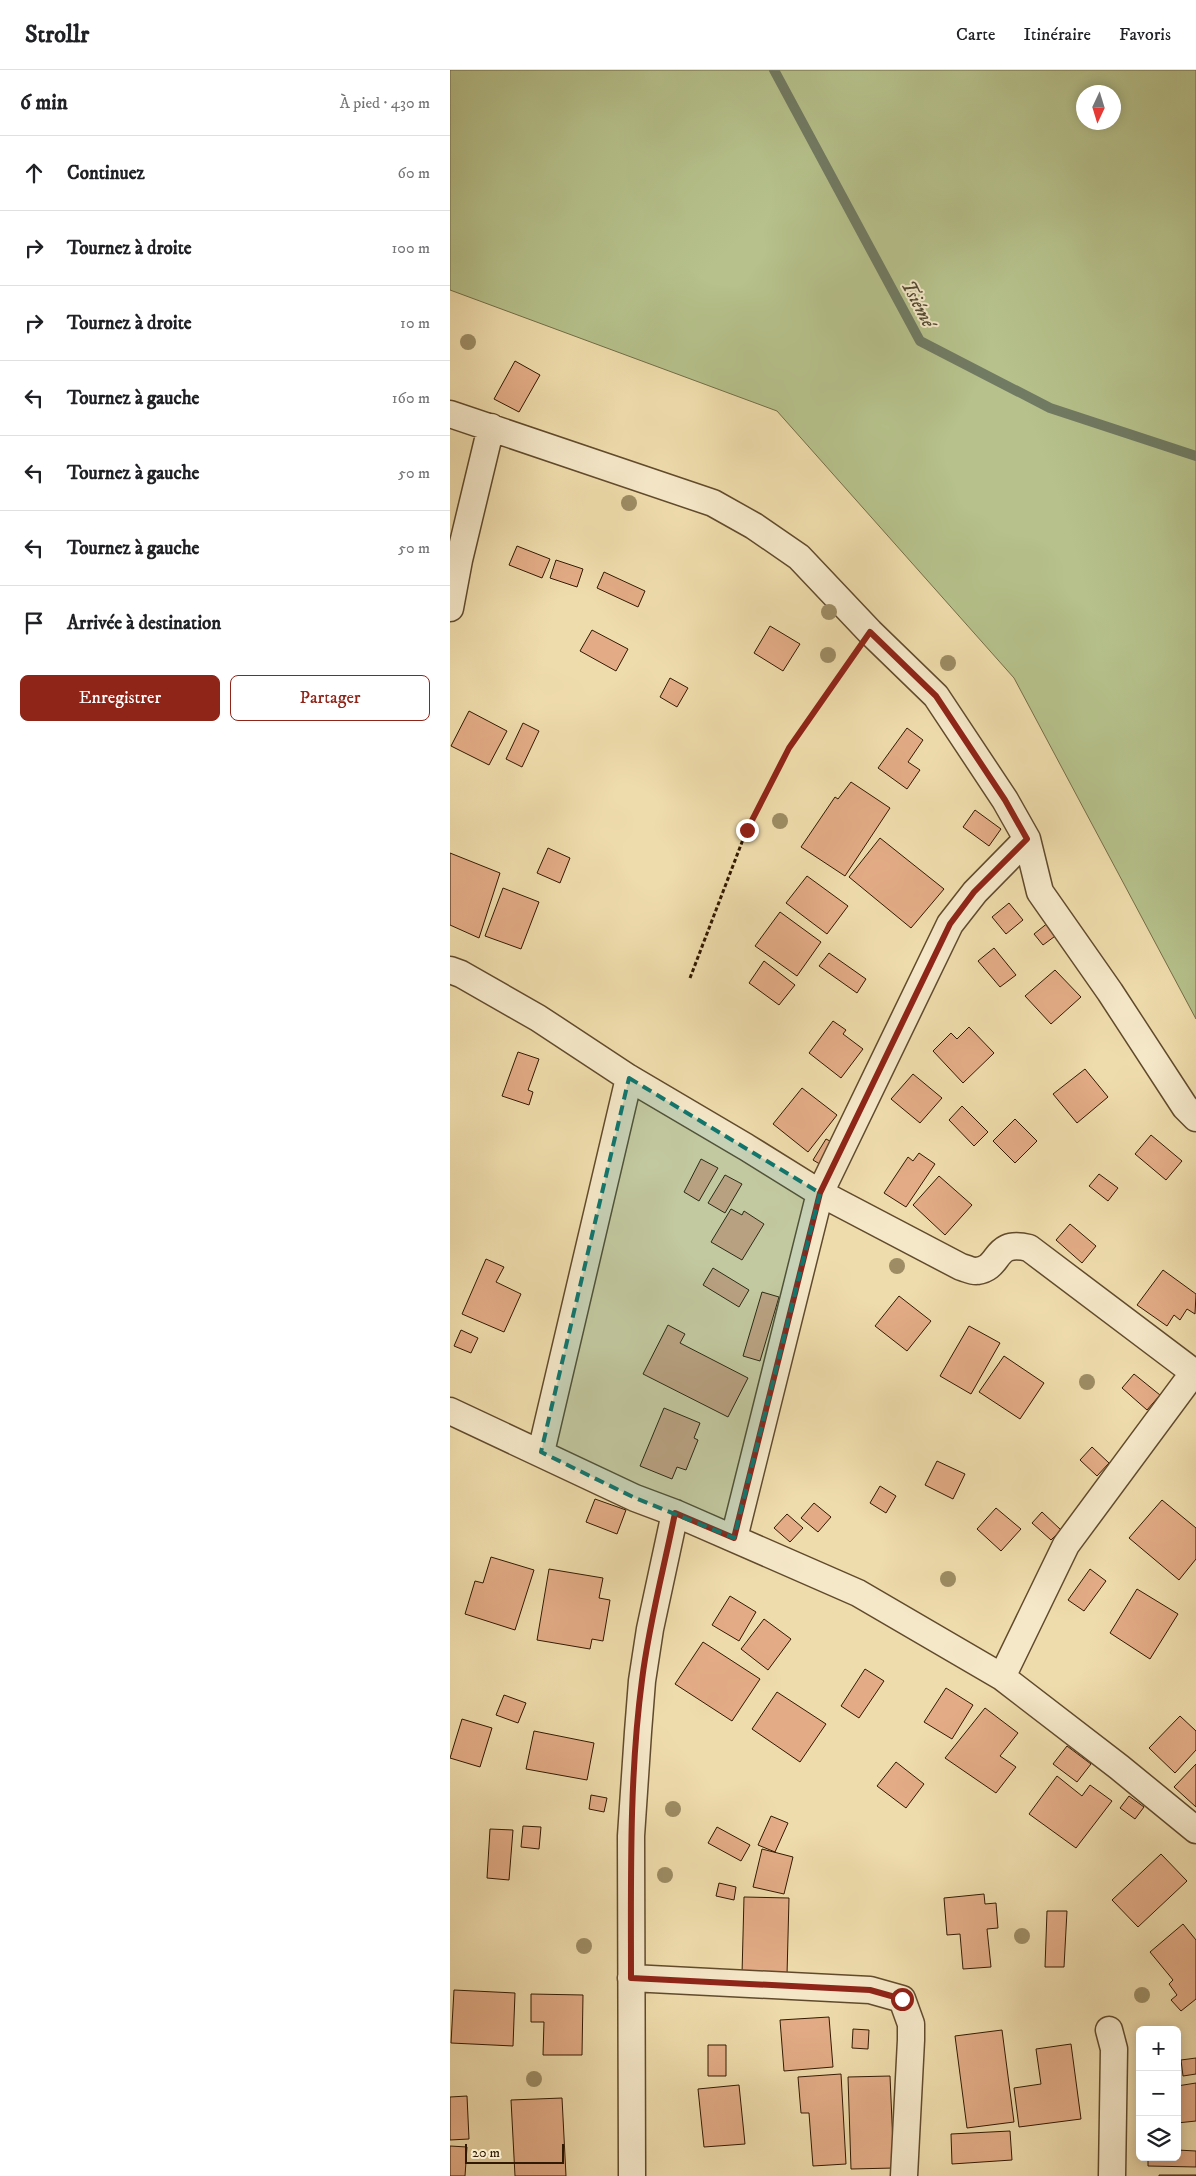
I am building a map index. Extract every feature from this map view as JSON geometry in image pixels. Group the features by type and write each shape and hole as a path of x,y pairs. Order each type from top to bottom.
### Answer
{"street":[{"path":"450,414 713,503 754,526 799,557 870,632 936,696 1005,800 1027,839 1040,892 1110,992 1185,1107 1196,1118"},
{"path":"450,608 459,560 491,427"},
{"path":"734,1538 820,1193 950,924 974,892 1027,839"},
{"path":"450,970 461,974 538,1018 629,1078 820,1193 961,1267 977,1271 989,1266 1005,1248 1016,1244 1029,1248 1195,1373 1066,1545 1002,1677"},
{"path":"541,1452 629,1078"},
{"path":"453,1420 541,1452 635,1498 734,1538 858,1593 1002,1677 1119,1766 1196,1830"},
{"path":"632,2176 631,1836 642,1681 650,1629 675,1513"},
{"path":"631,1978 870,1990 902,1999 911,2024 904,2176"},
{"path":"1109,2030 1114,2049 1112,2176"}],"path":[{"path":"690,978 747,830 789,748 870,632"}],"highlighted area":[{"path":"629,1078 820,1193 734,1538 635,1498 541,1452"}],"green space":[{"path":"450,70 1196,70 1196,1019 1014,678 777,411 450,290"}],"building":[{"path":"515,361 540,375 519,412 494,399"},
{"path":"517,546 550,559 542,578 509,565"},
{"path":"556,560 583,569 577,587 550,578"},
{"path":"604,572 645,591 638,607 597,588"},
{"path":"770,626 800,644 783,671 754,653"},
{"path":"592,630 628,649 616,671 580,651"},
{"path":"670,678 688,688 677,707 660,697"},
{"path":"469,711 507,731 489,765 451,746"},
{"path":"523,723 539,731 522,767 506,759"},
{"path":"907,728 923,740 908,762 920,770 907,789 878,768"},
{"path":"851,782 890,808 845,876 801,847 835,797 838,799"},
{"path":"975,810 1001,829 989,846 963,827"},
{"path":"880,838 944,889 911,928 849,877"},
{"path":"548,848 570,858 560,883 537,873"},
{"path":"450,853 500,873 479,938 450,925"},
{"path":"807,876 848,906 827,934 786,903"},
{"path":"503,888 539,902 521,949 485,936"},
{"path":"1009,903 1023,920 1006,934 992,917"},
{"path":"780,912 821,942 797,976 755,946"},
{"path":"1049,922 1058,934 1043,945 1034,934"},
{"path":"994,948 1016,975 1000,987 978,961"},
{"path":"829,953 866,979 857,993 819,966"},
{"path":"764,961 795,985 779,1005 749,983"},
{"path":"1055,970 1081,997 1051,1024 1025,996"},
{"path":"833,1021 846,1030 843,1034 863,1049 841,1078 809,1053"},
{"path":"969,1027 994,1053 963,1083 933,1051 951,1033 957,1039"},
{"path":"518,1052 539,1059 528,1090 533,1092 529,1105 502,1096"},
{"path":"1085,1069 1108,1097 1077,1123 1053,1094"},
{"path":"913,1074 942,1098 920,1123 891,1099"},
{"path":"802,1088 837,1115 808,1152 773,1124"},
{"path":"962,1106 988,1132 974,1146 949,1120"},
{"path":"1015,1119 1037,1141 1015,1163 993,1141"},
{"path":"1151,1135 1182,1161 1166,1180 1135,1154"},
{"path":"826,1139 836,1144 823,1166 813,1160"},
{"path":"919,1153 935,1164 906,1207 884,1193 908,1157 913,1161"},
{"path":"701,1159 718,1168 699,1201 684,1192"},
{"path":"1099,1174 1118,1188 1108,1201 1089,1186"},
{"path":"725,1175 742,1184 725,1213 708,1203"},
{"path":"939,1176 972,1205 945,1235 913,1205"},
{"path":"731,1209 742,1215 744,1211 764,1224 742,1260 711,1242"},
{"path":"1070,1224 1096,1246 1082,1263 1056,1240"},
{"path":"486,1259 504,1267 496,1282 521,1294 504,1332 462,1314"},
{"path":"713,1268 749,1290 739,1307 703,1285"},
{"path":"1163,1270 1196,1294 1195,1314 1187,1309 1180,1320 1174,1315 1167,1326 1137,1305"},
{"path":"762,1292 779,1297 760,1361 743,1356"},
{"path":"899,1296 931,1321 907,1351 875,1326"},
{"path":"668,1325 685,1334 680,1343 748,1378 728,1417 643,1374"},
{"path":"969,1326 1000,1343 971,1394 940,1376"},
{"path":"461,1330 478,1338 471,1353 454,1346"},
{"path":"1004,1356 1044,1383 1020,1419 979,1392"},
{"path":"1134,1374 1160,1395 1147,1410 1122,1388"},
{"path":"664,1408 700,1423 694,1438 698,1440 686,1470 677,1467 672,1479 640,1466"},
{"path":"1092,1447 1109,1463 1097,1476 1080,1460"},
{"path":"937,1461 965,1474 953,1499 925,1485"},
{"path":"880,1486 896,1496 886,1513 870,1503"},
{"path":"595,1499 626,1510 617,1534 586,1522"},
{"path":"1162,1500 1196,1528 1196,1559 1179,1580 1129,1538"},
{"path":"814,1503 831,1517 818,1532 801,1518"},
{"path":"996,1508 1021,1529 1001,1551 977,1529"},
{"path":"1042,1512 1061,1530 1051,1540 1032,1523"},
{"path":"787,1514 803,1528 790,1542 774,1528"},
{"path":"491,1557 534,1570 515,1630 465,1614 475,1581 483,1583"},
{"path":"549,1569 603,1578 599,1598 610,1600 603,1641 592,1639 590,1649 537,1640"},
{"path":"1090,1569 1106,1581 1084,1611 1068,1600"},
{"path":"1137,1589 1178,1614 1150,1659 1110,1633"},
{"path":"730,1596 756,1612 739,1641 712,1625"},
{"path":"764,1619 791,1639 768,1670 741,1649"},
{"path":"703,1642 760,1679 732,1721 675,1684"},
{"path":"865,1669 884,1681 859,1718 841,1706"},
{"path":"946,1688 973,1705 952,1739 924,1722"},
{"path":"777,1692 826,1724 800,1762 752,1729"},
{"path":"504,1695 526,1703 518,1723 496,1715"},
{"path":"985,1708 1018,1733 1000,1756 1016,1767 996,1793 945,1758"},
{"path":"1180,1716 1196,1731 1196,1750 1175,1773 1149,1748"},
{"path":"462,1719 492,1728 480,1767 450,1758"},
{"path":"534,1731 594,1743 587,1780 526,1769"},
{"path":"1067,1746 1091,1764 1077,1782 1053,1764"},
{"path":"896,1762 924,1784 906,1808 877,1786"},
{"path":"1196,1764 1196,1807 1174,1787"},
{"path":"1057,1776 1082,1796 1090,1785 1112,1801 1076,1848 1029,1814"},
{"path":"591,1795 607,1798 604,1812 589,1809"},
{"path":"1129,1796 1144,1807 1135,1819 1120,1808"},
{"path":"771,1816 788,1823 775,1852 758,1845"},
{"path":"523,1826 541,1827 539,1849 521,1847"},
{"path":"717,1827 750,1845 741,1861 708,1843"},
{"path":"490,1829 513,1830 509,1880 487,1878"},
{"path":"762,1849 793,1857 784,1894 753,1887"},
{"path":"1161,1854 1187,1881 1138,1927 1112,1900"},
{"path":"719,1883 736,1887 734,1900 716,1896"},
{"path":"984,1894 985,1904 996,1903 998,1928 987,1929 991,1967 963,1969 960,1934 947,1935 944,1898"},
{"path":"744,1897 789,1898 787,1975 742,1974"},
{"path":"1047,1911 1067,1911 1064,1967 1045,1967"},
{"path":"1183,1924 1196,1940 1196,1999 1181,2011 1171,2000 1177,1995 1169,1984 1173,1980 1150,1952"},
{"path":"454,1990 515,1993 513,2046 451,2043"},
{"path":"531,1994 583,1995 582,2055 543,2055 544,2022 531,2022"},
{"path":"829,2017 833,2067 784,2071 780,2020"},
{"path":"853,2029 869,2030 868,2049 852,2048"},
{"path":"1002,2030 1014,2122 967,2128 955,2036"},
{"path":"1071,2044 1081,2119 1019,2127 1014,2088 1041,2084 1036,2049"},
{"path":"708,2045 726,2045 726,2076 708,2076"},
{"path":"1196,2058 1196,2074 1183,2076 1181,2060"},
{"path":"841,2074 846,2164 813,2166 809,2113 801,2113 798,2077"},
{"path":"890,2076 894,2168 851,2169 848,2077"},
{"path":"1196,2083 1196,2121 1181,2123 1181,2085"},
{"path":"739,2085 745,2144 704,2147 698,2089"},
{"path":"467,2096 469,2139 450,2140 450,2097"},
{"path":"562,2098 566,2176 515,2176 511,2100"},
{"path":"1010,2131 1012,2160 952,2164 951,2134"},
{"path":"450,2146 467,2147 465,2176 450,2176"},
{"path":"1181,2150 1196,2151 1196,2167 1148,2166 1148,2161 1181,2161"},
{"path":"1196,2175 1196,2176 1159,2176"}],"waterway":[{"name":"Tsiémé","path":"774,70 920,341 1050,408 1196,456"}],"route":[{"path":"747,830 789,748 870,632 936,696 1005,800 1027,839 974,892 950,924 820,1193 734,1538 675,1513 650,1629 642,1681 631,1836 631,1978 870,1990 902,1999"}]}
